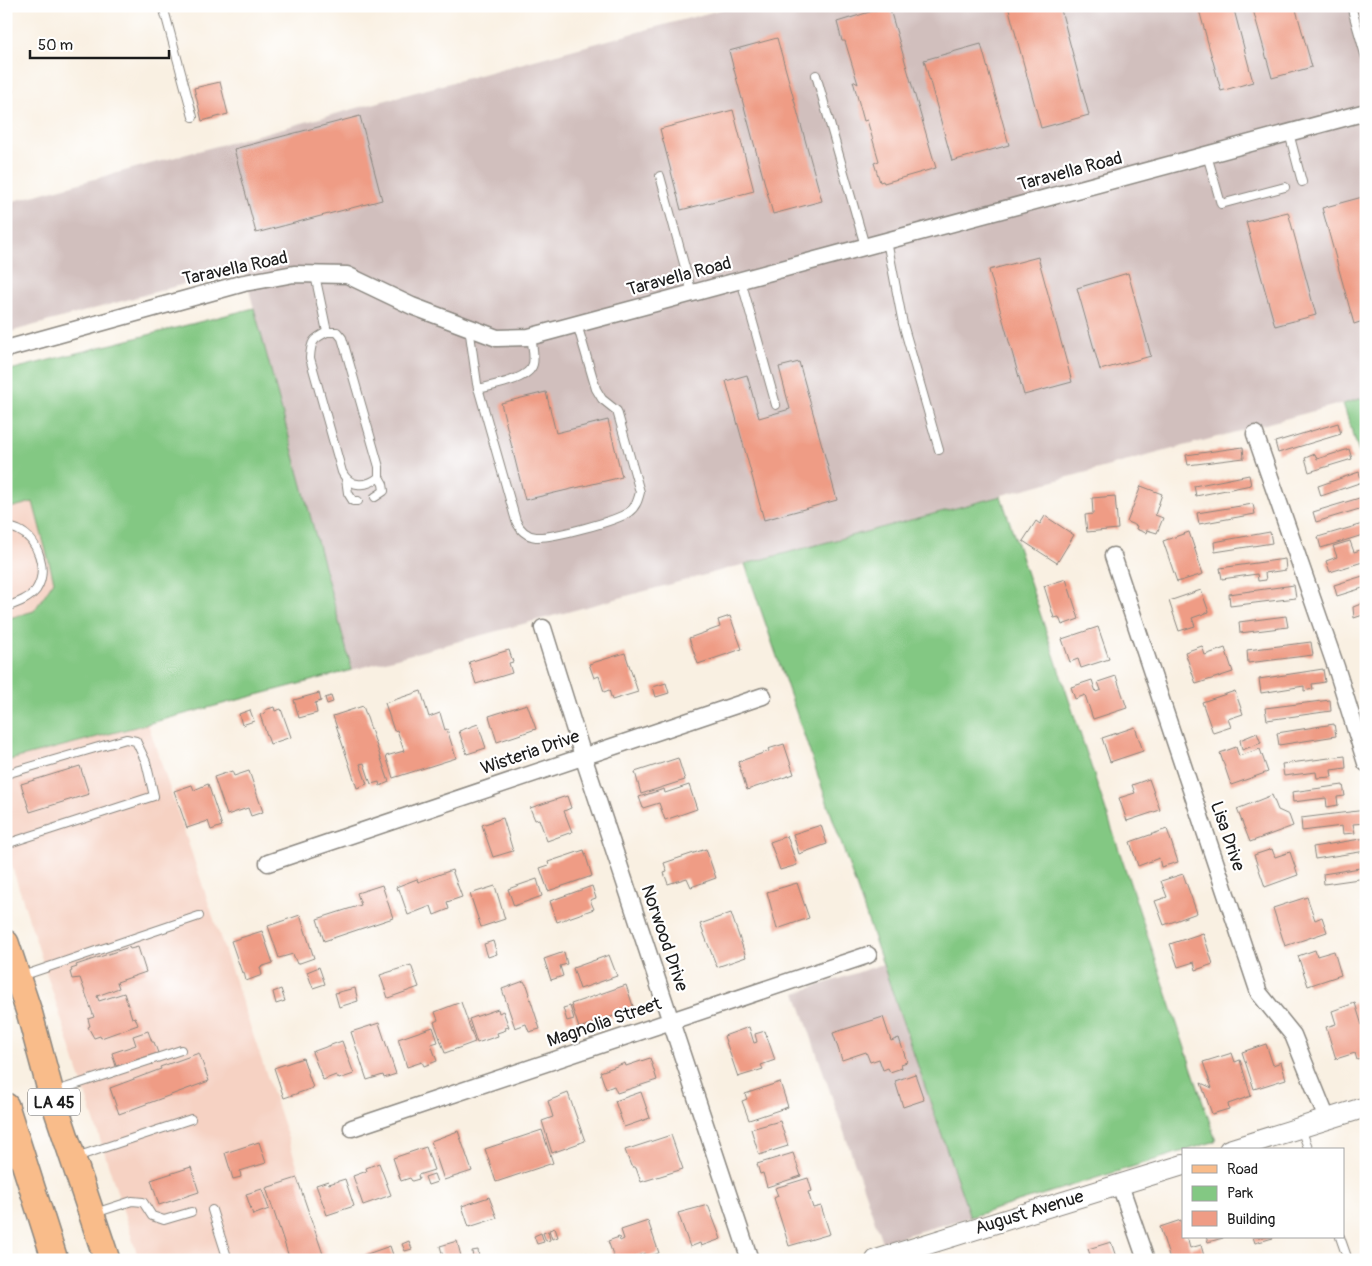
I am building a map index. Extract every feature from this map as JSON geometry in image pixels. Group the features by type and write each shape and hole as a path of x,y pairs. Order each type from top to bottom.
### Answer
{"main road":[{"name":"LA 45","path":"6,944 51,1093 107,1260"},
{"name":"LA 45","path":"6,1106 55,1260"}],"street":[{"name":"Taravella Road","path":"6,349 244,283 294,274 347,275 412,306 497,338 531,336 1366,112"},
{"path":"1255,434 1336,667 1366,763"},
{"name":"Lisa Drive","path":"1113,556 1260,993 1293,1035 1327,1119"},
{"name":"Norwood Drive","path":"542,628 582,756 672,1021 750,1260"},
{"name":"Wisteria Drive","path":"268,863 763,696"},
{"name":"Magnolia Street","path":"352,1128 868,955"},
{"path":"1235,1148 1366,1107"},
{"name":"August Avenue","path":"876,1260 1182,1164"},
{"path":"1120,1185 1146,1260"}],"lane":[{"path":"163,6 193,117"},
{"path":"1351,6 1365,55"},
{"path":"816,75 865,246"},
{"path":"1289,133 1302,182"},
{"path":"1207,155 1221,204 1285,187"},
{"path":"660,176 692,293"},
{"path":"887,241 903,324 939,450"},
{"path":"315,275 327,332"},
{"path":"741,280 776,405"},
{"path":"468,327 478,389 516,521 521,530 536,537 575,531 629,512 638,503 640,492 624,431 617,411 602,399 596,389 576,324"},
{"path":"358,501 353,501 350,498 310,358 311,346 315,338 327,332 337,332 342,338 379,467 379,477 383,484 384,491 376,497"},
{"path":"478,389 520,378 530,371 534,354 531,336"},
{"path":"346,479 361,485 372,482 379,477"},
{"path":"6,527 18,530 28,537 38,549 42,577 36,590 26,599 6,607"},
{"path":"6,774 126,739 136,741 146,762 154,796 6,844"},
{"path":"17,978 199,916"},
{"path":"51,1093 181,1050"},
{"path":"72,1158 191,1119"},
{"path":"1300,1127 1308,1148"},
{"path":"91,1214 132,1201 143,1202 152,1216 164,1220 191,1212"},
{"path":"212,1210 228,1260"},
{"path":"1340,1238 1348,1260"}],"shaded area":[{"path":"734,6 1366,6 1366,397 352,670 243,268 6,333 6,203"},
{"path":"33,502 54,581 34,611 6,619 6,509"},
{"path":"148,724 329,1260 139,1260 6,848 6,761"},
{"path":"883,964 970,1217 882,1242 796,993"}],"green space":[{"path":"254,308 352,670 6,761 6,619 34,611 54,581 33,502 6,509 6,371"},
{"path":"1366,397 1366,472 1343,404"},
{"path":"1001,496 1216,1141 1193,1148 1182,1148 1182,1152 970,1217 745,564"}],"building":[{"path":"889,6 936,168 884,183 883,181 880,182 874,163 879,161 867,120 864,121 853,81 858,84 837,22"},
{"path":"1008,6 1060,6 1089,115 1041,128"},
{"path":"1198,6 1233,6 1253,82 1221,91"},
{"path":"1252,6 1295,6 1312,67 1272,78"},
{"path":"777,38 822,201 773,214 729,51"},
{"path":"981,44 1009,145 952,161 924,60"},
{"path":"6,72 13,92 6,94"},
{"path":"220,82 228,114 202,121 194,88"},
{"path":"733,110 754,191 681,210 660,129"},
{"path":"360,116 382,200 256,233 234,149"},
{"path":"1366,196 1366,320 1354,324 1322,208"},
{"path":"1288,212 1316,315 1275,326 1246,222"},
{"path":"1038,257 1072,382 1024,395 989,270"},
{"path":"1128,273 1151,356 1100,370 1077,288"},
{"path":"799,362 837,500 764,520 726,381 747,375 759,418 790,409 779,367"},
{"path":"546,392 556,433 608,420 622,477 525,500 501,403"},
{"path":"1338,423 1341,434 1278,453 1275,442"},
{"path":"1243,447 1244,458 1188,465 1186,455"},
{"path":"1349,449 1352,459 1309,472 1305,458 1315,454 1317,459"},
{"path":"1359,472 1362,482 1321,496 1318,486"},
{"path":"1249,475 1251,485 1196,496 1194,486"},
{"path":"1141,486 1162,494 1155,515 1163,518 1157,533 1147,530 1146,533 1136,529 1137,526 1127,522"},
{"path":"1115,496 1118,529 1087,532 1085,515 1093,514 1092,498"},
{"path":"1366,496 1366,507 1316,522 1313,512"},
{"path":"1253,504 1255,514 1199,524 1197,513"},
{"path":"1045,516 1074,535 1057,563 1023,541 1036,521 1040,524"},
{"path":"1366,523 1366,534 1321,548 1318,537"},
{"path":"1189,532 1203,574 1177,582 1163,541"},
{"path":"1270,532 1272,543 1215,552 1214,542"},
{"path":"1350,541 1354,552 1366,548 1366,561 1330,572 1326,561 1337,557 1333,546"},
{"path":"1285,559 1286,570 1265,573 1266,580 1258,581 1257,574 1222,579 1220,568"},
{"path":"1366,575 1366,587 1337,596 1334,585"},
{"path":"1066,579 1079,619 1062,625 1059,617 1054,618 1044,586"},
{"path":"1294,585 1296,598 1230,606 1229,594"},
{"path":"1201,590 1209,612 1192,618 1195,626 1179,631 1169,601"},
{"path":"1366,602 1366,614 1354,618 1353,607"},
{"path":"730,616 742,649 698,664 689,638 720,627 718,620"},
{"path":"1286,616 1288,627 1240,633 1239,622"},
{"path":"1098,627 1109,659 1081,668 1078,659 1070,662 1062,639"},
{"path":"1311,642 1313,655 1248,663 1247,650"},
{"path":"1202,646 1205,655 1225,648 1233,672 1196,684 1185,652"},
{"path":"509,650 513,662 509,663 512,673 476,684 469,662"},
{"path":"625,653 638,692 612,700 609,690 604,692 599,676 594,678 589,664"},
{"path":"1323,669 1325,682 1312,684 1313,689 1304,691 1304,686 1261,693 1259,679"},
{"path":"1116,676 1127,708 1093,719 1085,695 1075,699 1071,687 1092,680 1096,692 1101,690 1098,682"},
{"path":"1366,678 1366,691 1364,692 1360,679"},
{"path":"666,683 669,693 656,697 653,687"},
{"path":"421,691 429,717 440,713 456,758 393,778 386,756 404,751 397,730 394,731 385,703"},
{"path":"1235,691 1243,714 1228,719 1231,727 1213,733 1202,702"},
{"path":"319,693 321,701 315,703 317,713 299,718 294,700"},
{"path":"331,696 333,702 327,704 325,698"},
{"path":"1330,700 1331,711 1267,720 1265,708"},
{"path":"527,704 536,729 497,742 489,716"},
{"path":"363,706 389,782 380,786 379,782 371,784 364,763 360,764 367,784 357,788 333,716"},
{"path":"274,707 275,711 281,709 291,737 270,744 260,715 266,712 265,710"},
{"path":"250,710 254,721 242,725 239,714"},
{"path":"478,724 486,748 467,754 459,731"},
{"path":"1334,724 1336,736 1279,745 1277,733"},
{"path":"1135,727 1143,751 1110,762 1102,738"},
{"path":"1257,733 1261,743 1242,750 1240,740"},
{"path":"784,744 794,774 747,790 738,762"},
{"path":"1236,747 1239,756 1260,749 1268,772 1231,785 1220,753"},
{"path":"1345,756 1346,768 1331,770 1332,777 1317,778 1316,772 1284,776 1282,764"},
{"path":"678,758 685,780 641,794 635,772"},
{"path":"80,766 89,794 30,812 21,784"},
{"path":"232,771 234,776 249,771 263,812 251,816 248,808 227,815 214,777"},
{"path":"1149,779 1160,810 1127,821 1119,798 1135,793 1132,785"},
{"path":"208,784 222,826 211,830 208,821 187,828 174,791 192,785 194,790"},
{"path":"689,785 697,809 665,820 659,803 643,808 639,797 664,789 665,793"},
{"path":"1343,785 1345,796 1337,797 1338,805 1327,807 1326,798 1293,802 1292,792"},
{"path":"1272,795 1278,810 1289,815 1293,826 1250,842 1237,809"},
{"path":"567,796 571,808 564,811 572,832 547,841 539,819 535,820 530,808"},
{"path":"1366,810 1366,823 1353,824 1355,833 1343,834 1342,826 1302,831 1301,818"},
{"path":"503,818 513,851 493,857 482,825"},
{"path":"821,825 827,844 799,854 793,834"},
{"path":"1167,829 1178,862 1161,867 1159,858 1138,866 1130,842"},
{"path":"787,836 797,865 780,870 770,842"},
{"path":"1366,838 1366,851 1315,859 1313,847"},
{"path":"706,849 716,878 691,887 687,878 668,884 664,873 667,872 664,863"},
{"path":"1272,849 1275,857 1290,852 1298,875 1265,887 1254,855"},
{"path":"584,850 592,876 548,891 540,868 549,865 548,862"},
{"path":"1366,867 1366,878 1324,884 1323,874"},
{"path":"452,870 462,897 447,902 449,909 434,915 431,906 408,915 399,889 397,890 396,887 417,879 418,882"},
{"path":"1183,874 1197,913 1164,925 1155,901 1167,897 1161,881"},
{"path":"537,879 542,896 514,906 508,889"},
{"path":"797,883 809,918 777,929 767,892"},
{"path":"382,885 393,918 324,941 317,919 361,905 357,893"},
{"path":"495,886 505,919 481,927 470,894"},
{"path":"592,886 596,898 590,900 594,909 557,922 550,901"},
{"path":"1307,897 1315,920 1322,917 1327,932 1285,946 1273,908"},
{"path":"731,913 746,957 717,967 700,924"},
{"path":"300,915 314,958 297,964 293,954 279,958 268,926"},
{"path":"262,931 273,963 260,967 262,975 246,981 231,941"},
{"path":"1203,933 1213,964 1196,970 1194,962 1178,967 1170,944"},
{"path":"493,941 497,954 488,957 484,944"},
{"path":"129,947 130,949 138,947 146,972 117,982 119,988 97,996 99,1001 124,993 132,1018 135,1017 138,1025 101,1038 100,1036 94,1038 88,1027 90,1026 88,1019 94,1017 80,978 72,979 71,969 77,967 76,965"},
{"path":"1315,950 1317,956 1334,951 1341,975 1308,986 1298,956"},
{"path":"564,952 567,964 560,966 563,976 551,980 544,959"},
{"path":"609,955 617,976 580,989 573,968"},
{"path":"411,965 419,987 388,998 380,975"},
{"path":"319,967 325,984 313,988 307,972"},
{"path":"524,981 530,994 540,1029 529,1032 526,1024 515,1028 502,989"},
{"path":"626,985 634,1009 579,1028 571,1004"},
{"path":"355,988 358,1001 339,1007 335,993"},
{"path":"281,989 285,1001 276,1004 273,992"},
{"path":"461,1002 475,1042 445,1053 434,1022 438,1020 435,1012"},
{"path":"1355,1003 1366,1038 1366,1057 1357,1060 1355,1053 1336,1059 1326,1027 1336,1024 1332,1011"},
{"path":"570,1006 574,1019 567,1021 563,1008"},
{"path":"498,1009 499,1013 503,1011 509,1027 497,1033 498,1036 477,1043 469,1019"},
{"path":"883,1017 891,1041 899,1038 907,1062 901,1064 902,1068 890,1072 888,1068 883,1070 879,1059 870,1062 866,1052 842,1060 833,1033"},
{"path":"379,1023 396,1074 384,1078 383,1075 367,1080 351,1032"},
{"path":"433,1027 438,1042 431,1044 437,1061 424,1066 422,1062 407,1067 398,1039"},
{"path":"749,1027 754,1043 757,1042 755,1034 765,1031 775,1060 761,1065 763,1069 738,1077 724,1036"},
{"path":"148,1031 158,1053 116,1066 112,1053 136,1045 133,1036"},
{"path":"342,1041 354,1074 339,1079 336,1075 323,1080 312,1052"},
{"path":"1266,1044 1273,1065 1281,1062 1286,1079 1254,1089 1242,1052"},
{"path":"199,1053 209,1081 119,1114 110,1088"},
{"path":"1232,1053 1235,1062 1240,1060 1251,1096 1228,1104 1229,1109 1212,1114 1201,1083 1212,1088 1203,1062"},
{"path":"303,1058 313,1088 284,1098 274,1068"},
{"path":"650,1058 657,1080 617,1093 614,1086 606,1089 600,1072 625,1063 626,1066"},
{"path":"915,1074 924,1100 903,1107 895,1081"},
{"path":"780,1082 788,1107 749,1120 742,1101 747,1099 745,1094"},
{"path":"641,1092 650,1118 624,1127 615,1101"},
{"path":"568,1093 585,1141 552,1153 542,1121 553,1117 548,1101"},
{"path":"780,1121 788,1146 759,1155 751,1129"},
{"path":"542,1130 553,1163 496,1182 485,1149"},
{"path":"458,1131 472,1171 444,1180 431,1141"},
{"path":"671,1135 683,1169 641,1182 636,1168 631,1166 625,1150"},
{"path":"259,1142 266,1163 240,1171 241,1177 233,1179 225,1153"},
{"path":"426,1147 434,1170 418,1175 419,1179 412,1181 410,1178 401,1181 393,1158"},
{"path":"793,1153 801,1176 767,1187 763,1173 760,1174 757,1164"},
{"path":"379,1163 391,1195 363,1205 353,1176 367,1171 366,1168"},
{"path":"191,1167 199,1192 159,1205 151,1180"},
{"path":"434,1174 437,1182 428,1185 425,1177"},
{"path":"297,1178 325,1260 290,1260 266,1188"},
{"path":"808,1178 812,1191 808,1192 813,1208 821,1206 830,1234 789,1246 774,1198 778,1196 775,1188"},
{"path":"345,1179 354,1206 327,1215 316,1185 328,1181 329,1184"},
{"path":"262,1189 269,1209 253,1215 246,1194"},
{"path":"489,1197 497,1218 469,1227 462,1206"},
{"path":"708,1205 721,1239 701,1246 700,1243 690,1247 678,1213"},
{"path":"1181,1220 1182,1238 1187,1238 1190,1248 1201,1245 1205,1260 1181,1260 1180,1258 1170,1260 1160,1227"},
{"path":"648,1221 659,1253 647,1257 645,1253 626,1260 615,1260 608,1241 619,1237 620,1241 624,1239 621,1230"},
{"path":"555,1228 558,1237 552,1239 549,1230"},
{"path":"548,1231 550,1240 546,1241 543,1233"},
{"path":"541,1233 544,1242 537,1244 534,1236"},
{"path":"1206,1238 1223,1238 1208,1242"},
{"path":"1253,1238 1273,1238 1255,1243"},
{"path":"409,1241 412,1249 405,1251 402,1244"},
{"path":"457,1241 462,1260 444,1260 440,1246"},
{"path":"1111,1242 1117,1260 1092,1260 1088,1249"},
{"path":"390,1246 394,1258 389,1260 350,1260"},
{"path":"478,1250 479,1258 473,1259 472,1251"},
{"path":"587,1253 589,1260 568,1260 568,1259"},
{"path":"507,1256 508,1260 494,1260 494,1259"}]}
